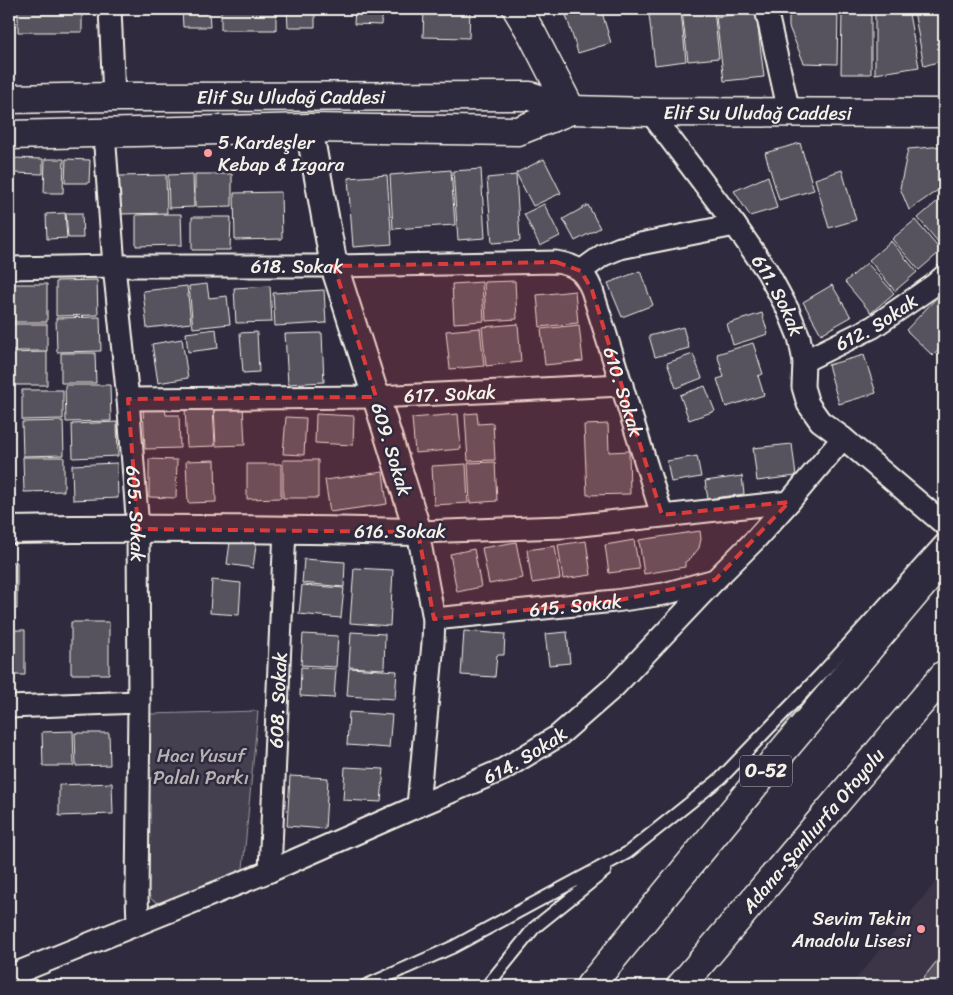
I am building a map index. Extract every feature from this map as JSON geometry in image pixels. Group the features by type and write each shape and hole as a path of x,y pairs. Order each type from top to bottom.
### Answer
{"main road":[{"path":"517,9 571,110"},
{"name":"Elif Su Uludağ Caddesi","path":"9,99 530,96 571,110 944,113"},
{"name":"Elif Su Uludağ Caddesi","path":"9,135 309,128 518,131 571,110"},
{"name":"O-52","path":"590,986 770,766 944,559"},
{"name":"Adana-Şanlıurfa Otoyolu","path":"681,986 944,675"}],"street":[{"path":"110,9 114,97"},
{"path":"766,9 789,112"},
{"name":"611. Sokak","path":"650,112 735,224 767,271 788,310 799,337 804,361 803,387 808,404 820,421 843,438 944,524"},
{"name":"609. Sokak","path":"309,128 334,266 418,532 434,619 418,806"},
{"name":"605. Sokak","path":"104,133 138,529 138,924"},
{"path":"581,271 603,255 620,248 735,224"},
{"name":"618. Sokak","path":"9,268 334,266 556,262 569,264 581,271"},
{"name":"610. Sokak","path":"581,271 588,280 592,290 662,516"},
{"name":"612. Sokak","path":"804,361 873,327 944,276"},
{"name":"617. Sokak","path":"128,399 376,396 622,385"},
{"name":"614. Sokak","path":"9,976 270,870 502,770 558,736 615,686 755,540 843,438"},
{"name":"616. Sokak","path":"9,530 285,529 418,532 563,526 789,502"},
{"path":"9,522 9,530"},
{"name":"608. Sokak","path":"270,870 285,529"},
{"name":"615. Sokak","path":"434,619 615,601 664,594 715,580"},
{"path":"9,707 139,702"}],"lane":[{"path":"487,986 534,928 720,778 822,673 944,538"},
{"path":"709,970 822,820"},
{"path":"365,986 453,947 628,853"}],"highlighted area":[{"path":"556,262 581,271 592,290 662,515 789,502 715,580 615,601 434,619 418,532 138,529 128,399 376,397 334,266"}],"shaded area":[{"name":"Sevim Tekin Anadolu Lisesi","path":"944,872 944,986 850,986"}],"green space":[{"name":"Hacı Yusuf Palalı Parkı","path":"258,711 242,879 161,904 152,900 148,893 150,714"}],"building":[{"path":"18,9 82,9 82,32 18,32"},
{"path":"182,9 209,9 210,27 183,27"},
{"path":"221,9 276,9 276,30 221,30"},
{"path":"287,9 315,9 315,27 288,27"},
{"path":"355,9 382,9 381,25 354,24"},
{"path":"424,9 470,9 469,38 423,37"},
{"path":"588,9 601,9 611,43 578,53 566,15"},
{"path":"714,9 719,58 688,61 682,11"},
{"path":"789,9 838,9 837,64 804,63 789,27"},
{"path":"842,9 871,9 871,74 841,74"},
{"path":"875,9 908,9 919,67 875,74"},
{"path":"920,9 944,9 944,60 924,66 914,11"},
{"path":"681,11 686,61 655,65 649,15"},
{"path":"756,12 764,77 724,81 716,17"},
{"path":"800,143 814,190 779,200 765,153"},
{"path":"944,146 944,186 909,210 900,188 908,149"},
{"path":"12,158 43,159 43,174 12,173"},
{"path":"45,159 64,159 63,193 44,193"},
{"path":"66,159 90,160 89,183 65,183"},
{"path":"544,159 561,193 533,206 516,173"},
{"path":"481,169 485,238 458,240 453,171"},
{"path":"451,170 455,225 393,229 390,175"},
{"path":"842,170 856,220 829,228 815,179"},
{"path":"193,174 194,207 169,208 168,175"},
{"path":"195,174 232,174 232,206 195,207"},
{"path":"166,175 167,213 120,214 119,176"},
{"path":"387,175 392,244 353,247 348,178"},
{"path":"516,175 520,241 492,243 487,178"},
{"path":"768,176 777,208 750,216 734,191"},
{"path":"281,192 282,239 235,240 234,193"},
{"path":"940,199 944,204 944,249 918,218"},
{"path":"544,204 560,236 540,246 524,214"},
{"path":"588,205 600,228 575,241 563,219"},
{"path":"65,213 67,238 47,239 46,214"},
{"path":"66,213 82,213 83,238 68,238"},
{"path":"181,214 182,245 136,246 136,215"},
{"path":"192,217 231,217 230,250 192,250"},
{"path":"915,220 941,251 919,270 892,239"},
{"path":"891,241 917,272 895,291 869,260"},
{"path":"867,263 894,293 871,313 845,282"},
{"path":"640,271 653,305 622,317 608,283"},
{"path":"97,280 98,315 56,316 56,281"},
{"path":"515,281 517,319 486,321 484,282"},
{"path":"482,282 484,321 454,323 452,284"},
{"path":"9,284 47,284 47,322 9,322"},
{"path":"207,284 209,298 227,296 230,324 193,328 189,286"},
{"path":"832,285 851,317 821,334 803,302"},
{"path":"187,286 191,323 147,328 143,291"},
{"path":"270,286 272,322 236,323 234,288"},
{"path":"324,290 326,323 275,326 273,293"},
{"path":"575,291 578,323 540,327 537,295"},
{"path":"943,291 944,344 933,356 906,330"},
{"path":"762,313 768,334 733,345 727,324"},
{"path":"100,317 101,351 57,352 56,318"},
{"path":"9,324 47,324 47,351 9,351"},
{"path":"518,324 521,362 486,366 482,327"},
{"path":"579,325 583,361 545,365 541,329"},
{"path":"683,327 689,348 655,357 649,336"},
{"path":"480,328 484,366 450,369 446,331"},
{"path":"216,329 218,348 188,352 186,333"},
{"path":"257,332 259,372 243,373 240,333"},
{"path":"322,333 324,382 288,384 285,334"},
{"path":"182,339 188,378 158,383 152,344"},
{"path":"753,343 763,374 758,376 764,395 726,407 717,379 724,377 717,354"},
{"path":"47,352 47,385 9,385 9,353"},
{"path":"61,353 95,353 96,383 61,383"},
{"path":"693,354 702,378 676,388 667,363"},
{"path":"864,355 876,393 839,404 828,365"},
{"path":"65,385 110,385 111,421 66,422"},
{"path":"705,386 715,411 689,420 680,395"},
{"path":"22,390 63,390 63,419 22,420"},
{"path":"243,406 245,445 216,446 214,407"},
{"path":"165,407 166,415 179,415 180,448 145,449 143,408"},
{"path":"213,407 215,446 187,447 185,408"},
{"path":"477,413 478,424 493,423 495,460 468,461 465,414"},
{"path":"316,414 354,416 353,445 315,443"},
{"path":"458,414 461,449 415,453 412,418"},
{"path":"286,417 306,418 304,455 283,454"},
{"path":"63,421 64,455 23,456 22,422"},
{"path":"117,422 118,456 73,458 72,424"},
{"path":"608,424 609,452 629,451 630,494 587,495 584,425"},
{"path":"792,444 796,476 757,481 753,448"},
{"path":"697,456 701,477 671,482 667,461"},
{"path":"23,457 64,457 64,491 24,492"},
{"path":"149,459 177,460 176,498 149,497"},
{"path":"215,460 216,502 188,503 186,461"},
{"path":"283,460 318,460 318,498 283,498"},
{"path":"495,462 497,501 470,503 468,463"},
{"path":"117,463 118,498 73,500 72,465"},
{"path":"247,464 281,464 281,498 247,499"},
{"path":"466,464 468,503 434,505 432,466"},
{"path":"383,472 387,504 330,512 325,480"},
{"path":"742,476 744,494 708,499 705,481"},
{"path":"700,531 699,548 685,562 685,567 644,574 639,540"},
{"path":"231,535 257,538 253,568 227,564"},
{"path":"634,540 639,569 609,573 605,545"},
{"path":"586,541 591,575 563,579 558,545"},
{"path":"516,542 523,578 489,584 482,548"},
{"path":"555,546 560,579 532,583 527,550"},
{"path":"474,549 481,587 457,592 450,554"},
{"path":"304,559 345,562 344,587 302,583"},
{"path":"9,562 17,562 17,609 9,609"},
{"path":"354,568 393,570 390,626 350,623"},
{"path":"212,580 241,583 239,615 210,613"},
{"path":"302,585 344,588 341,618 299,614"},
{"path":"71,622 109,622 109,674 71,674"},
{"path":"9,630 25,630 25,675 9,675"},
{"path":"464,631 505,634 504,655 497,655 495,677 461,675"},
{"path":"351,632 385,634 384,669 349,667"},
{"path":"567,632 570,663 549,665 545,634"},
{"path":"303,634 338,636 336,667 301,665"},
{"path":"301,667 336,669 334,698 300,696"},
{"path":"349,668 397,671 395,699 347,696"},
{"path":"349,712 392,715 389,748 347,745"},
{"path":"73,731 74,766 43,766 42,732"},
{"path":"75,733 109,733 110,765 76,766"},
{"path":"345,767 384,769 381,802 343,800"},
{"path":"290,776 328,778 325,829 287,826"},
{"path":"112,783 113,814 59,816 59,785"},
{"path":"9,788 14,788 14,813 9,813"},
{"path":"9,815 14,815 14,840 9,840"},
{"path":"944,952 944,986 917,986"}],"place":[{"name":"5 Kardeşler Kebap & Izgara","path":"208,153"},
{"name":"Sevim Tekin Anadolu Lisesi","path":"921,929"}]}
